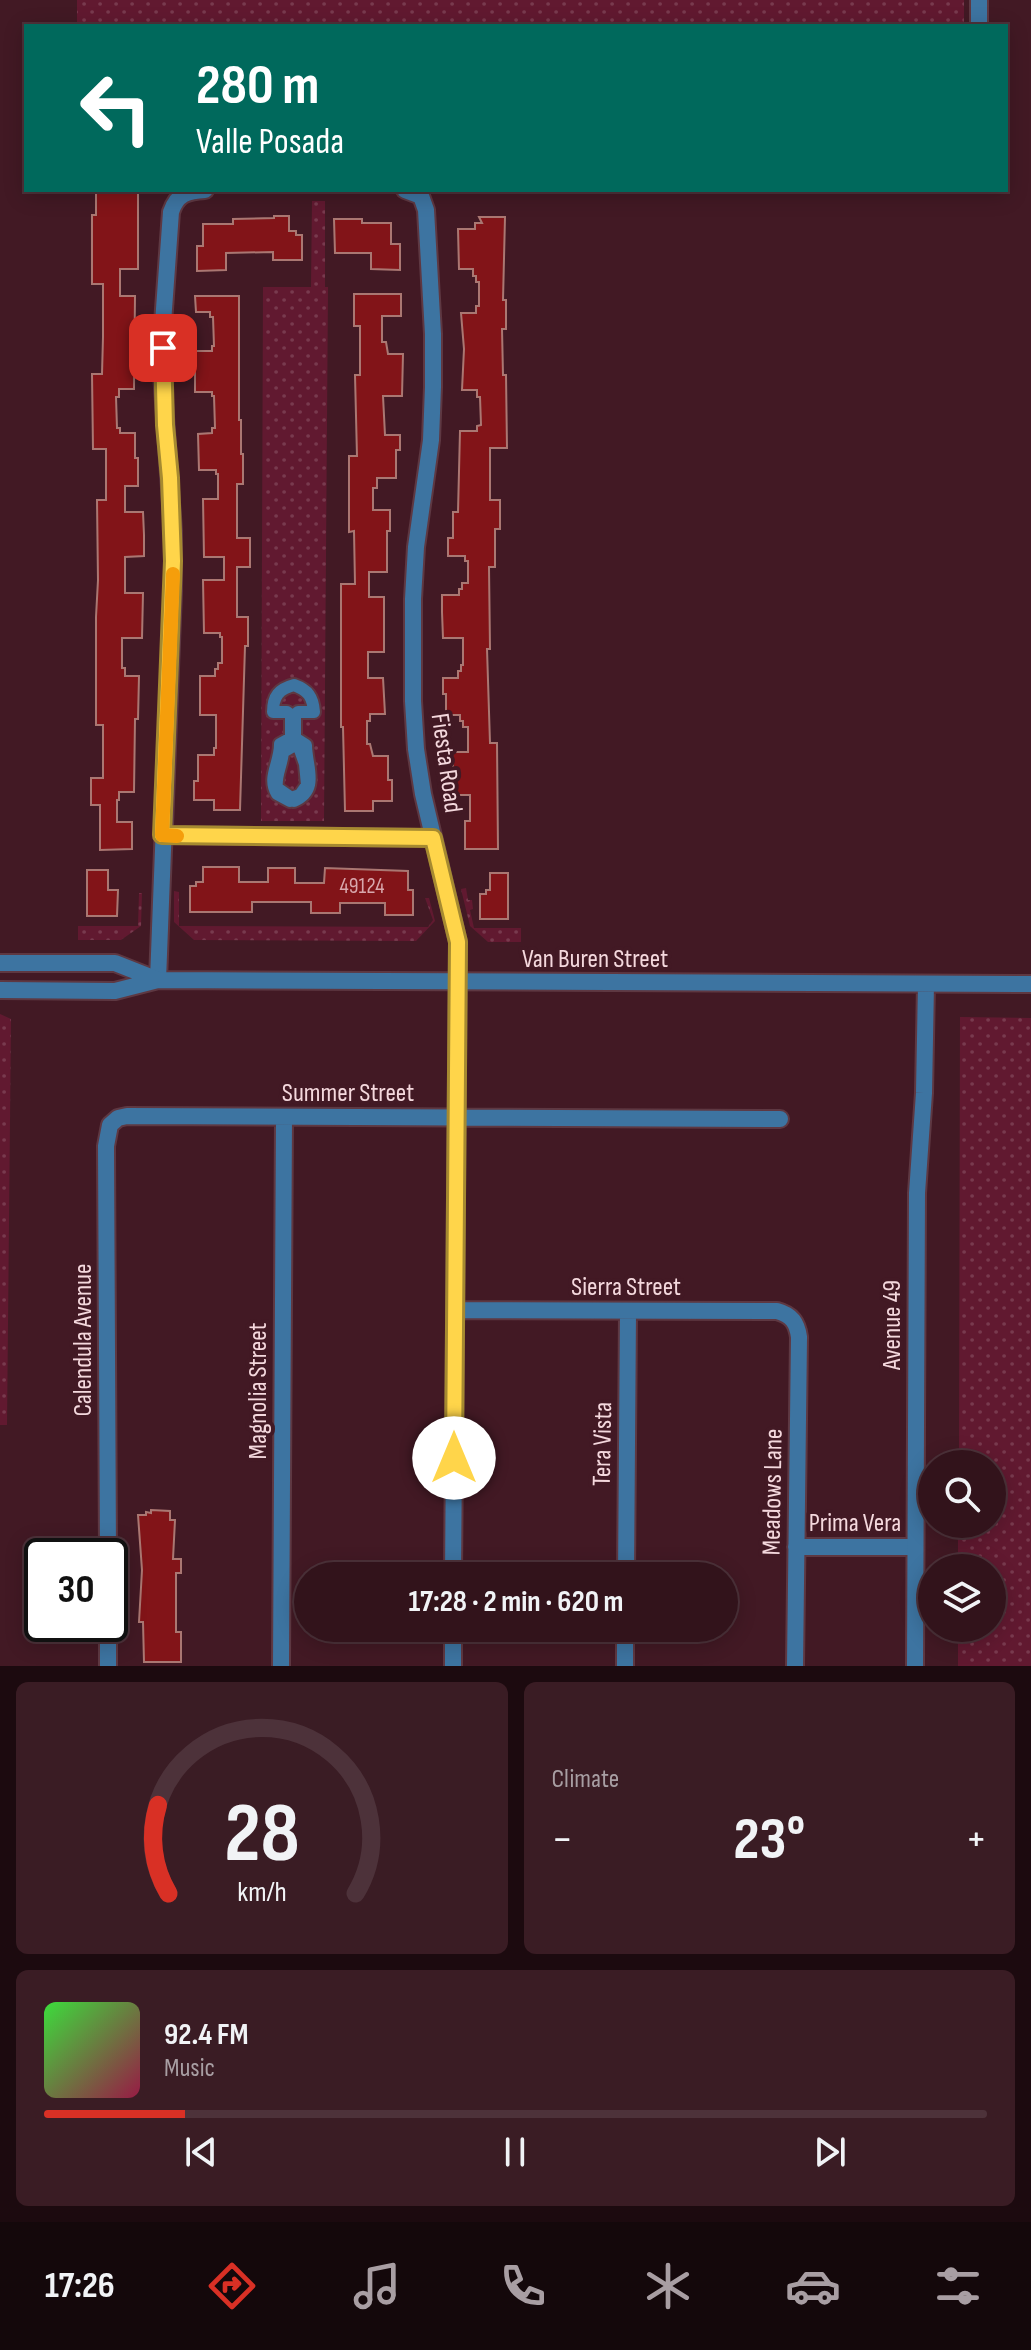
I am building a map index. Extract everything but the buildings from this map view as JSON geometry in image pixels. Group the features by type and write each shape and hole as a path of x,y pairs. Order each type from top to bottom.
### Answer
{"street":[{"path":"979,0 979,24"},
{"path":"158,980 173,561 162,374 163,323 171,212 178,197 191,192"},
{"name":"Fiesta Road","path":"413,193 426,210 433,334 431,440 416,547 412,664 416,749 458,942 453,1562"},
{"path":"294,685 310,694 314,712 298,712 295,715 295,738 306,745 310,780 307,792 294,801 294,797 300,795 307,785 302,752 299,747 293,746 287,748 283,757 276,782 277,788 290,797 290,801 277,794 272,781 280,759 280,744 291,738 291,715 273,712 273,703 276,694 284,687 294,685"},
{"path":"162,835 433,838"},
{"name":"Van Buren Street","path":"0,963 115,963 158,980"},
{"name":"Van Buren Street","path":"0,990 115,991 158,980 1031,984"},
{"name":"Avenue 49","path":"915,1666 917,1193 924,1093 926,984"},
{"name":"Summer Street","path":"110,1125 118,1118 127,1116 780,1119"},
{"name":"Magnolia Street","path":"281,1666 284,1117"},
{"name":"Calendula Avenue","path":"108,1538 106,1146 110,1125"},
{"name":"Sierra Street","path":"456,1310 777,1311 786,1313 794,1320"},
{"name":"Tera Vista","path":"626,1562 628,1312"},
{"name":"Meadows Lane","path":"794,1320 799,1337 795,1666"},
{"name":"Prima Vera","path":"796,1547 915,1547"},
{"path":"108,1642 108,1666"},
{"path":"453,1642 453,1666"},
{"path":"625,1642 625,1666"}],"shaded area":[{"path":"77,0 964,0 964,24 77,24"},
{"path":"312,201 325,201 325,287 328,287 324,821 261,821 263,287 311,287"},
{"path":"466,888 468,900 472,900 473,909 470,910 474,928 521,928 521,942 488,942 470,926 461,889"},
{"path":"174,891 179,892 179,926 428,927 433,920 425,898 429,898 435,921 416,941 194,940 174,922"},
{"path":"139,893 142,893 141,926 121,940 78,940 78,926 138,926"},
{"path":"0,1014 11,1019 7,1425 0,1425"},
{"path":"960,1017 1031,1018 1031,1666 958,1666 958,1642 1006,1642 1006,1554 958,1554 958,1538 1006,1538 1006,1450 959,1450"}],"slow traffic":[{"path":"173,574 162,835 177,836"}],"route":[{"path":"163,348 162,374 173,531 173,591 162,835 433,838 458,942 454,1458"}]}
